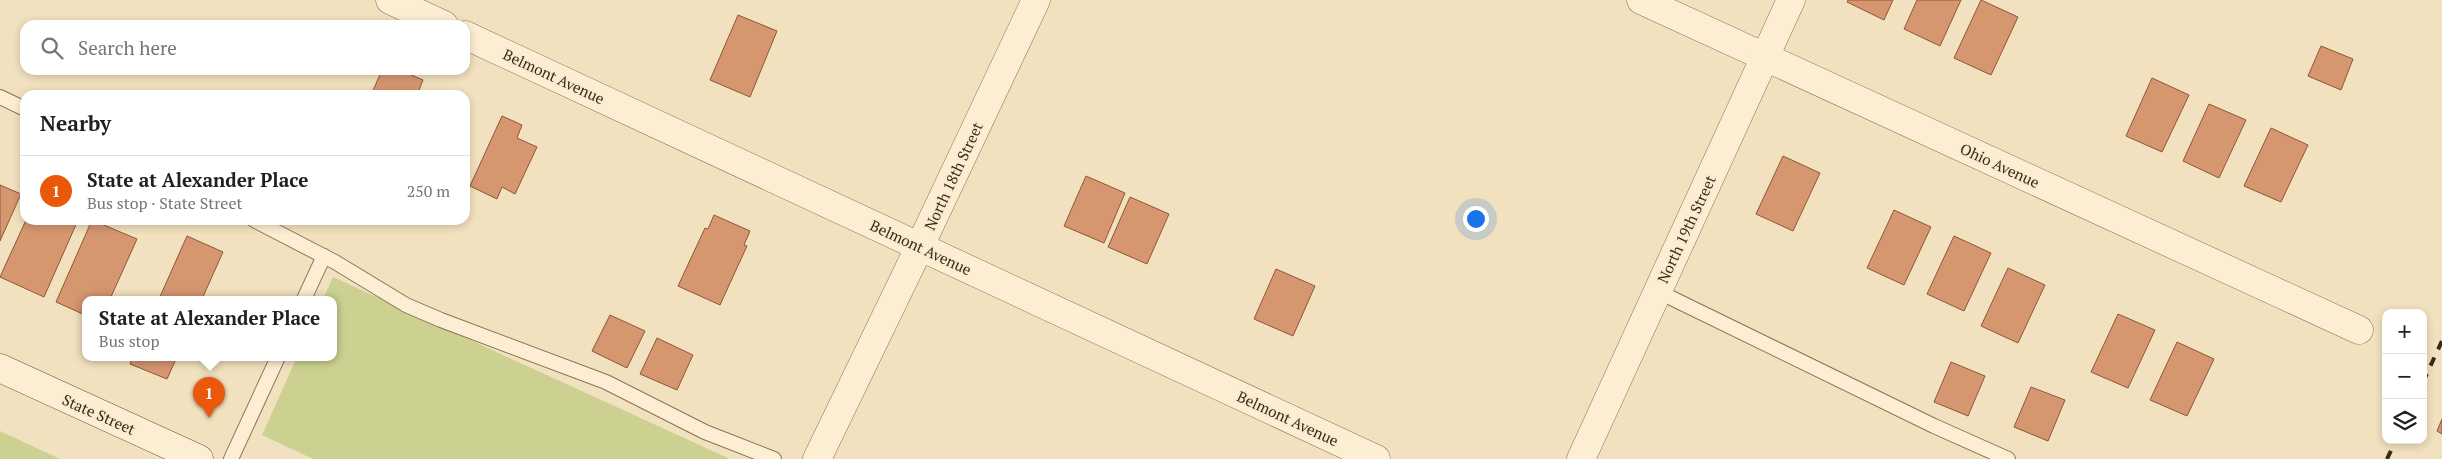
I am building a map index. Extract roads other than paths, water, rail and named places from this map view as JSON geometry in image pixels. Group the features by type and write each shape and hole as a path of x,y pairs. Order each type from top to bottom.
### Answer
{"street":[{"path":"390,0 433,20"},
{"name":"North 18th Street","path":"817,459 1036,0"},
{"name":"Ohio Avenue","path":"1641,0 2359,330"},
{"name":"North 19th Street","path":"1581,459 1791,0"},
{"name":"Belmont Avenue","path":"470,37 1376,459"},
{"name":"State Street","path":"0,368 199,459"}],"lane":[{"path":"0,97 20,107"},
{"path":"264,225 324,256 406,305 606,382 698,429 774,459"},
{"path":"305,296 324,256"},
{"path":"1657,291 1934,426 2008,459"},
{"path":"231,459 276,361"}],"railway":[{"path":"2427,373 2442,341"},
{"path":"2387,459 2394,444"}],"place":[{"name":"State at Alexander Place","path":"209,418"}]}
